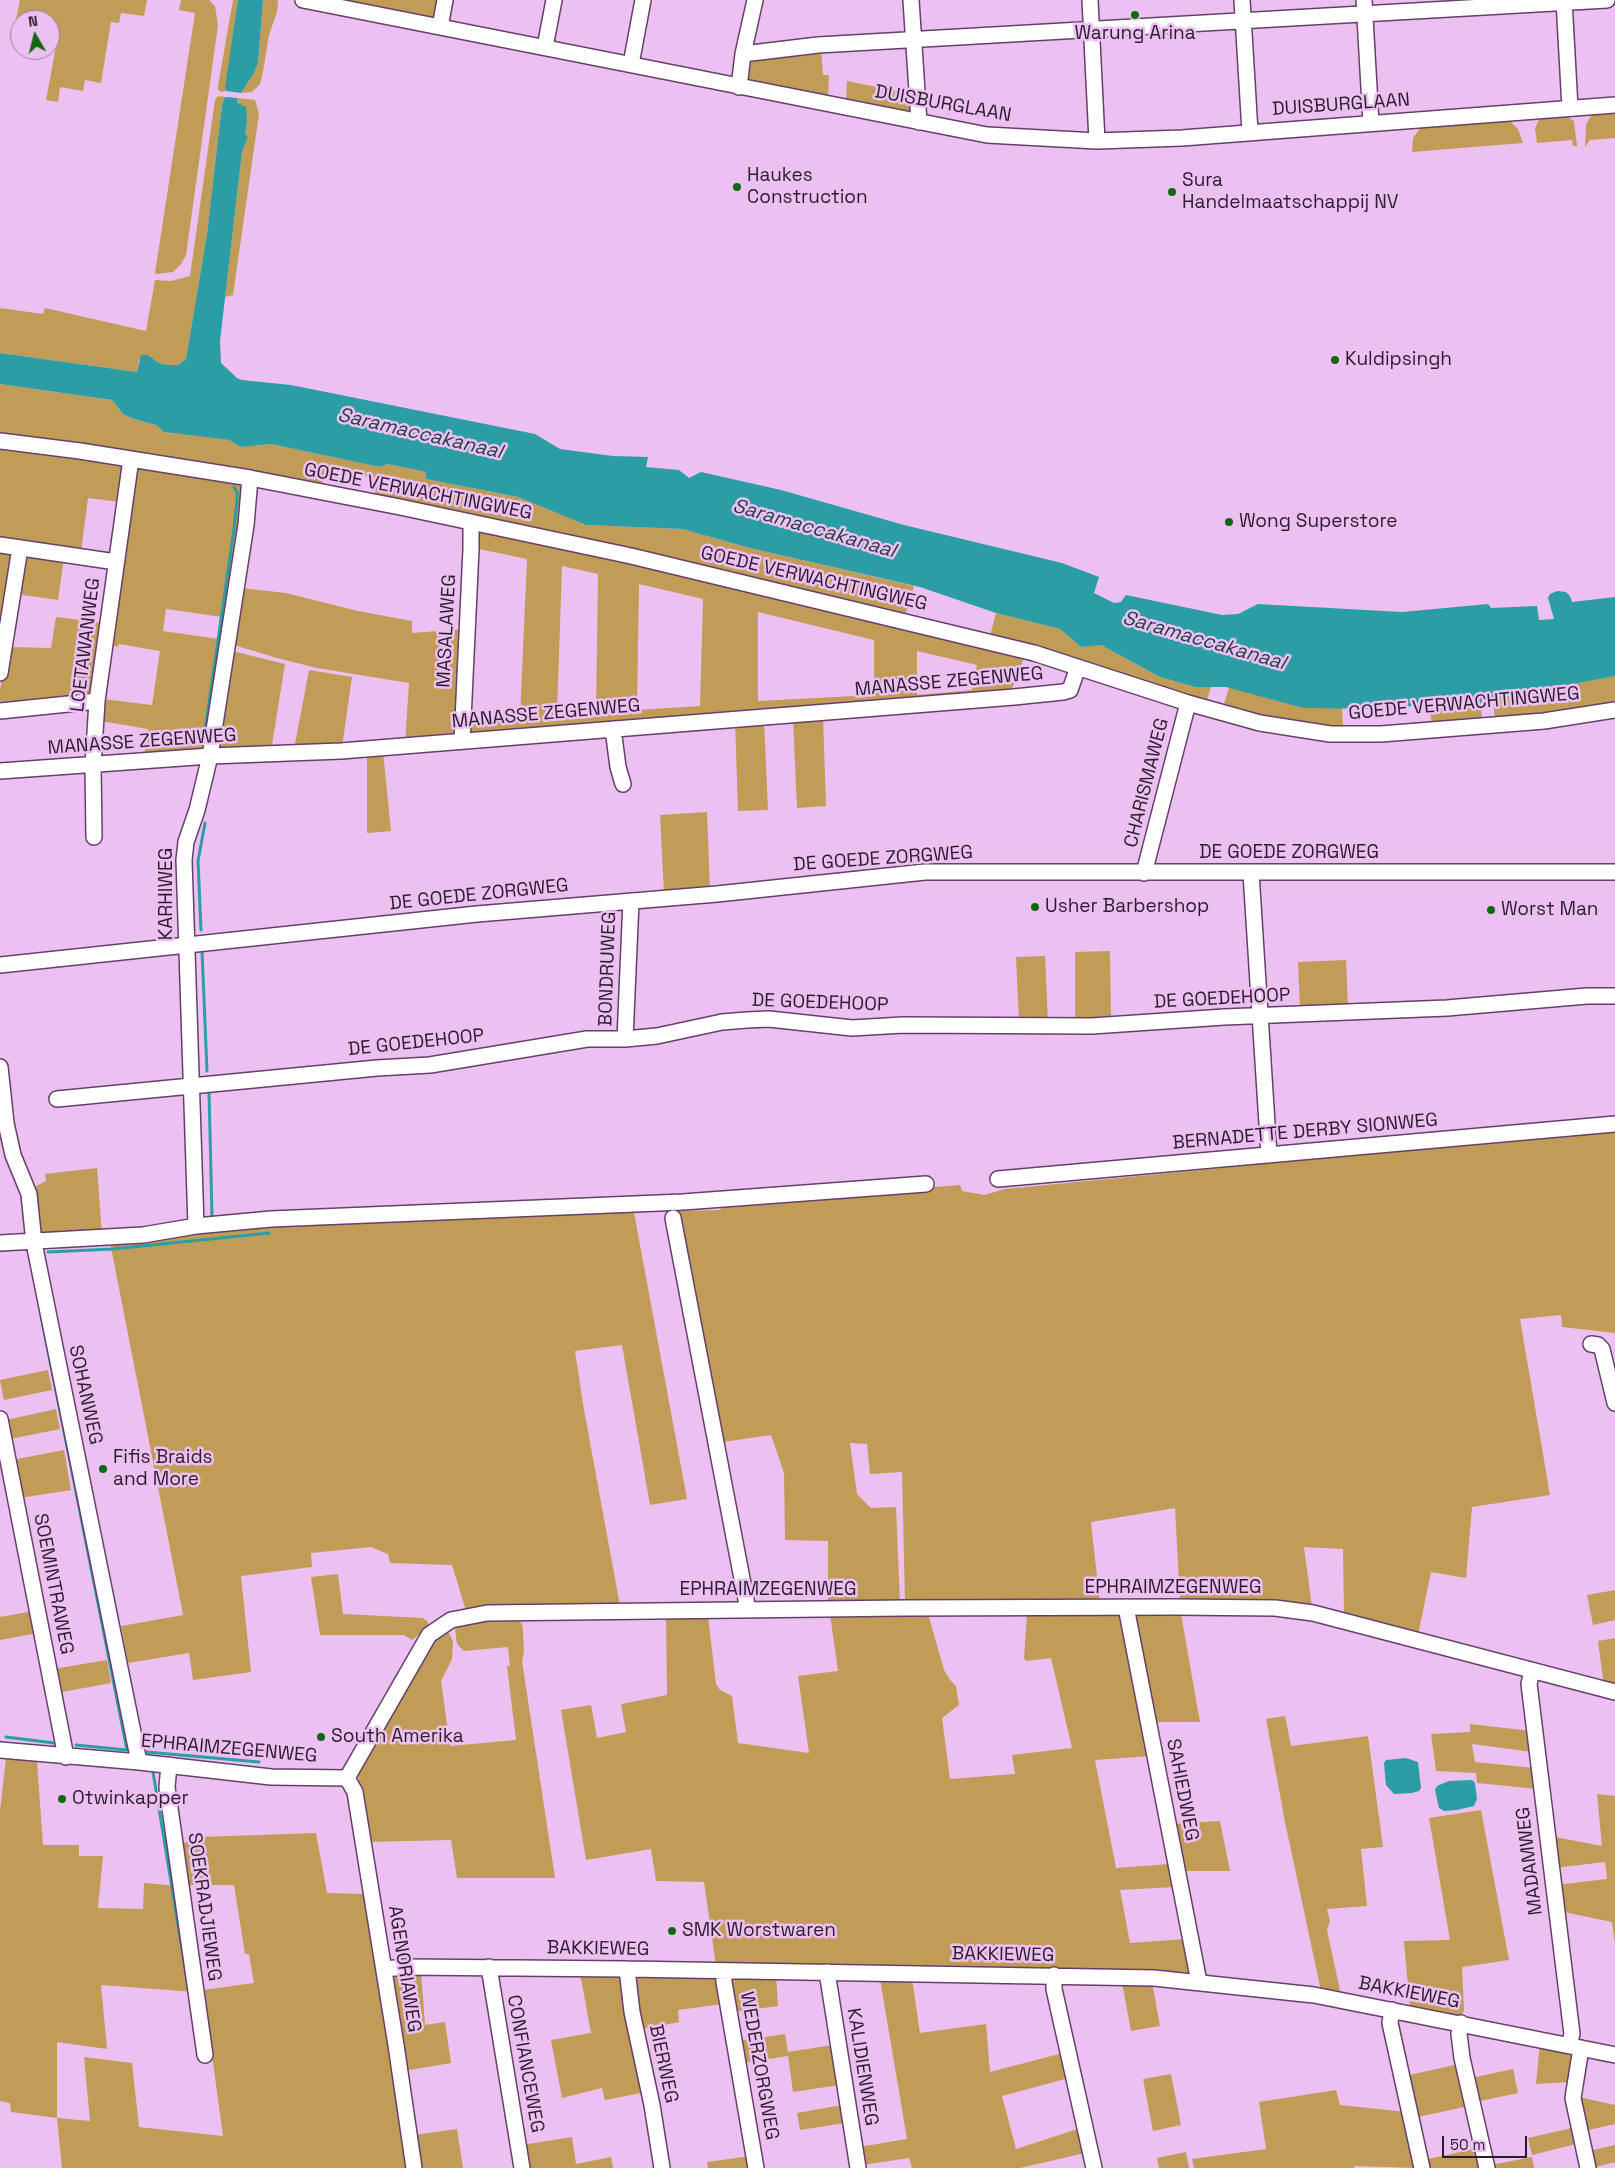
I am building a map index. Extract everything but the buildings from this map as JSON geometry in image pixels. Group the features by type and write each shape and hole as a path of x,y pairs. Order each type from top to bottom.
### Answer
{"street":[{"name":"DUISBURGLAAN","path":"303,0 987,135 1097,141 1250,132 1615,105"},
{"path":"440,27 445,0"},
{"path":"544,48 554,0"},
{"path":"631,64 643,0"},
{"path":"739,87 743,54 755,0"},
{"path":"911,0 912,41 919,122"},
{"path":"1090,0 1097,141"},
{"path":"1242,0 1250,132"},
{"path":"743,54 818,45 1244,21 1364,7 1607,0"},
{"path":"1564,2 1570,108"},
{"path":"1364,7 1372,123"},
{"name":"GOEDE VERWACHTINGWEG","path":"0,441 131,458 250,478 631,556 1034,653 1188,703 1260,723 1330,734 1381,734 1544,721 1615,710"},
{"name":"LOETAWANWEG","path":"94,837 93,765 97,701 131,458"},
{"name":"KARHIWEG","path":"196,1226 184,897 186,842 197,810 210,756 243,543 250,478"},
{"name":"MASALAWEG","path":"462,741 471,522"},
{"path":"0,545 116,562"},
{"path":"0,673 3,632 20,548"},
{"name":"MANASSE ZEGENWEG","path":"0,771 210,756 341,751 1063,692 1070,690 1078,667"},
{"path":"0,711 97,701"},
{"name":"CHARISMAWEG","path":"1144,872 1188,703"},
{"path":"612,729 618,767 623,784"},
{"name":"DE GOEDE ZORGWEG","path":"0,965 110,955 187,944 631,900 717,894 925,872 1251,874 1615,872"},
{"path":"1251,874 1269,1155"},
{"name":"BONDRUWEG","path":"625,1039 631,900"},
{"name":"DE GOEDEHOOP","path":"57,1099 127,1094 377,1068 430,1065 587,1039 625,1039 657,1036 722,1022 747,1020 769,1019 852,1028 903,1026 1092,1026 1447,1008 1587,996 1615,996"},
{"name":"SOHANWEG","path":"0,1066 3,1124 28,1194 34,1243 139,1762"},
{"name":"BERNADETTE DERBY SIONWEG","path":"998,1179 1615,1124"},
{"path":"0,1243 34,1243 143,1235 196,1226 291,1218 683,1202 926,1184"},
{"path":"672,1218 748,1610"},
{"path":"1591,1344 1598,1345 1602,1349 1615,1403"},
{"name":"SOEMINTRAWEG","path":"0,1419 66,1756"},
{"name":"EPHRAIMZEGENWEG","path":"0,1750 271,1776 347,1778 429,1635 451,1620 487,1613 1126,1607 1275,1608 1313,1613 1615,1692"},
{"name":"SAHIEDWEG","path":"1126,1607 1199,1982"},
{"name":"MADAMWEG","path":"1532,1671 1529,1684 1575,2047 1573,2098 1588,2168"},
{"name":"SOEKRADJIEWEG","path":"169,1765 167,1786 205,2055"},
{"name":"AGENORIAWEG","path":"347,1778 355,1792 414,2168"},
{"name":"BAKKIEWEG","path":"384,1969 406,1967 627,1968 1154,1978 1314,1996 1461,2023 1615,2055"},
{"name":"CONFIANCEWEG","path":"489,1967 522,2168"},
{"name":"BIERWEG","path":"627,1968 632,2012 652,2104 662,2168"},
{"name":"WEDERZORGWEG","path":"724,1971 724,1982 756,2168"},
{"name":"KALIDIENWEG","path":"827,1972 858,2168"},
{"path":"1054,1975 1054,1989 1094,2168"},
{"path":"1392,2010 1390,2023 1422,2168"},
{"path":"1461,2023 1459,2034 1462,2058 1487,2168"}],"shaded area":[{"path":"20,0 147,0 144,16 121,13 119,23 111,22 101,83 85,80 83,91 60,87 58,102 46,100 53,60 60,60 60,10 18,10"},
{"path":"181,0 209,0 215,6 218,25 186,255 173,272 157,274 155,273 195,13 179,10"},
{"path":"233,0 238,0 226,91 221,92 218,90 218,86"},
{"path":"263,0 278,0 277,12 269,35 262,77 260,84 252,92 241,93 258,63"},
{"path":"339,0 441,0 436,17 432,19"},
{"path":"821,48 823,75 829,75 828,96 817,96 750,81 747,78 748,59"},
{"path":"847,81 912,94 912,111 910,113 846,100"},
{"path":"218,96 225,97 222,105 207,234 186,359 178,365 167,365 159,363 148,355 139,360 137,372 0,353 0,308 43,314 45,308 146,331 155,280 171,281 190,276 215,100"},
{"path":"237,98 255,100 259,114 233,295 225,297 242,152 248,137 245,133 247,123"},
{"path":"1615,112 1615,138 1590,140 1585,147 1586,124 1591,116"},
{"path":"1566,116 1574,121 1577,146 1573,146 1572,140 1537,143 1535,129 1538,121 1543,118"},
{"path":"1502,117 1508,119 1518,129 1523,143 1412,152 1413,138 1420,128"},
{"path":"0,384 112,400 123,414 156,425 164,432 229,440 241,447 271,444 380,467 388,464 426,472 426,479 518,497 586,525 682,529 750,548 914,586 905,616 374,497 378,479 326,467 322,485 0,437"},
{"path":"0,446 122,464 124,471 120,502 88,498 81,552 0,541"},
{"path":"137,467 239,481 243,490 229,618 166,609 163,631 226,640 207,750 144,757 148,729 101,721 103,699 152,705 160,651 119,644 118,647 110,645"},
{"path":"487,529 1025,655 1010,694 473,737 468,733 467,721 520,717 527,559 474,548 476,536 479,532","holes":["562,566 598,574 596,711 557,714","639,584 703,599 700,706 637,710","758,612 874,640 874,695 758,701","917,651 977,665 972,690 917,695"]},
{"path":"0,548 12,551 0,628"},
{"path":"25,556 64,559 58,600 16,594"},
{"path":"241,588 286,593 358,611 412,621 412,633 465,629 460,734 405,743 409,683 317,668 234,645"},
{"path":"996,613 1060,629 1081,647 1101,645 1160,677 1195,687 1211,687 1206,703 990,636"},
{"path":"56,617 105,623 94,694 3,704 0,701 0,690 8,647 51,648"},
{"path":"232,651 285,664 271,751 217,751"},
{"path":"309,670 352,677 342,747 294,749"},
{"path":"1615,676 1615,706 1495,720 1493,700"},
{"path":"1229,687 1303,708 1342,708 1343,728 1301,725 1223,708"},
{"path":"1454,701 1471,704 1481,702 1482,722 1432,726 1429,704"},
{"path":"823,716 826,806 797,808 793,718"},
{"path":"764,720 768,810 738,811 735,721"},
{"path":"383,752 391,831 367,833 367,753"},
{"path":"707,812 710,890 664,893 660,815"},
{"path":"1110,951 1111,1022 1075,1023 1075,952"},
{"path":"1045,956 1048,1022 1019,1022 1016,957"},
{"path":"1346,960 1348,1008 1300,1010 1298,962"},
{"path":"1615,1130 1615,1333 1562,1327 1561,1315 1520,1319 1550,1495 1472,1507 1466,1578 1431,1572 1418,1635 1344,1615 1343,1549 1304,1547 1312,1607 1180,1602 1175,1508 1091,1522 1100,1604 905,1603 902,1472 870,1474 867,1444 850,1443 857,1494 871,1508 896,1507 900,1604 828,1605 828,1541 785,1540 784,1473 771,1435 723,1442 678,1211 721,1210 720,1203 960,1185 962,1191 984,1195 1005,1189"},
{"path":"97,1168 102,1235 41,1234 36,1186 46,1181 45,1174"},
{"path":"633,1207 687,1499 650,1505 622,1345 575,1351 620,1606 466,1611 452,1565 390,1563 388,1554 371,1547 311,1553 312,1567 241,1576 251,1672 193,1680 189,1653 128,1663 121,1626 183,1615 110,1242 281,1223"},
{"path":"48,1370 52,1390 4,1400 0,1380"},
{"path":"56,1409 60,1429 10,1439 6,1420"},
{"path":"64,1450 71,1490 20,1498 12,1460"},
{"path":"338,1574 343,1614 423,1618 428,1622 428,1627 412,1640 404,1635 320,1635 311,1577"},
{"path":"1615,1590 1615,1620 1593,1625 1587,1595"},
{"path":"34,1611 38,1633 0,1640 0,1617"},
{"path":"830,1614 926,1615 929,1617 944,1670 956,1686 959,1705 942,1718 950,1779 1015,1774 1012,1755 1072,1748 1051,1658 1026,1661 1024,1658 1027,1614 1120,1614 1152,1756 1095,1760 1116,1868 1170,1864 1175,1887 1120,1890 1130,1943 1187,1939 1189,1972 1186,1974 716,1966 704,1882 656,1881 651,1849 586,1860 561,1710 591,1705 597,1738 626,1732 621,1704 667,1695 666,1616 708,1616 716,1684 720,1690 732,1696 738,1743 809,1753 798,1676 838,1671"},
{"path":"1134,1614 1181,1614 1200,1722 1153,1722"},
{"path":"517,1619 522,1624 524,1652 522,1661 555,1878 457,1878 451,1840 366,1842 358,1773 429,1641 447,1630 453,1641 452,1659 441,1681 450,1746 516,1740 507,1666 510,1666 508,1647 464,1651 457,1644 455,1628 463,1622"},
{"path":"1615,1638 1615,1688 1602,1684 1598,1641"},
{"path":"107,1660 111,1683 57,1693 53,1669"},
{"path":"1285,1716 1291,1746 1368,1736 1383,1847 1361,1849 1367,1906 1327,1909 1330,1921 1327,1930 1341,1995 1321,1991 1285,1822 1266,1719"},
{"path":"1470,1724 1531,1731 1533,1752 1472,1744 1475,1762 1535,1768 1538,1789 1477,1783 1476,1773 1436,1771 1431,1734 1470,1732"},
{"path":"6,1758 37,1761 43,1845 79,1845 79,1856 103,1856 98,1908 143,1909 144,1883 179,1886 195,1992 101,1985 107,2049 57,2042 57,2118 11,2112 10,2103 0,2101 0,1811"},
{"path":"1597,1794 1615,1796 1615,1944 1612,1922 1559,1911 1556,1885 1607,1879 1605,1862 1554,1868 1550,1836 1602,1846"},
{"path":"1481,1810 1509,1960 1462,1967 1464,2010 1461,2019 1410,2009 1404,1941 1450,1940 1429,1818"},
{"path":"1220,1821 1230,1871 1182,1871 1173,1824"},
{"path":"316,1833 327,1893 366,1894 409,2168 62,2168 57,2118 90,2121 84,2057 132,2063 139,2127 223,2136 203,1990 254,1983 249,1954 245,1954 234,1885 186,1885 180,1844 201,1837"},
{"path":"421,1972 425,2025 445,2022 451,2063 404,2071 391,1974"},
{"path":"629,1972 717,1975 723,2004 678,2010 679,2022 639,2030"},
{"path":"580,1973 625,1973 646,2092 605,2100 602,2088 562,2098 551,2040 591,2033"},
{"path":"776,1975 778,2006 733,2012 730,1977"},
{"path":"880,1979 912,1979 920,2033 986,2024 990,2072 1063,2053 1069,2078 1002,2096 1016,2149 1081,2128 1085,2153 1020,2168 912,2168 909,2158 862,2165 859,2147 907,2139"},
{"path":"1152,1982 1160,2026 1131,2031 1122,1983"},
{"path":"785,2034 788,2052 833,2045 839,2085 793,2092 788,2056 742,2063 738,2041"},
{"path":"1540,2043 1575,2052 1570,2082 1536,2084"},
{"path":"1459,2064 1469,2106 1413,2118 1405,2076"},
{"path":"1513,2069 1518,2093 1476,2102 1471,2078"},
{"path":"1171,2074 1181,2125 1153,2131 1143,2079"},
{"path":"1336,2090 1340,2105 1407,2112 1418,2168 1354,2166 1354,2168 1194,2168 1192,2159 1266,2149 1259,2102"},
{"path":"1579,2097 1615,2105 1615,2124 1584,2131"},
{"path":"842,2105 845,2123 800,2130 797,2113"},
{"path":"1576,2127 1580,2143 1532,2155 1528,2138"},
{"path":"457,2129 463,2168 419,2168 414,2135"},
{"path":"572,2137 576,2164 611,2157 613,2168 525,2168 522,2145"},
{"path":"1615,2145 1615,2162 1592,2168 1589,2151"},
{"path":"1479,2148 1483,2168 1425,2168 1423,2160"},
{"path":"1186,2152 1189,2168 1159,2168 1157,2158"},
{"path":"751,2156 753,2168 708,2168 707,2162"},
{"path":"1532,2157 1534,2168 1491,2168 1491,2165"}],"water":[{"path":"238,0 263,0 258,63 241,93 226,91 225,87"},
{"name":"Saramaccakanaal","path":"225,97 237,98 238,103 246,107 247,123 245,133 248,137 242,152 220,341 221,363 237,378 291,385 535,434 560,449 613,456 648,457 646,467 679,470 689,478 701,472 781,490 904,525 1062,563 1099,577 1094,593 1114,603 1121,602 1126,595 1222,615 1238,614 1258,604 1402,612 1488,604 1491,608 1537,606 1539,620 1554,619 1548,598 1550,594 1557,591 1566,592 1572,602 1615,597 1615,676 1471,704 1454,701 1385,709 1303,708 1226,687 1195,687 1160,677 1101,645 1081,647 1060,629 996,613 920,587 750,548 682,529 586,525 518,497 426,479 426,472 388,464 380,467 271,444 241,447 229,440 164,432 156,425 123,414 112,400 0,384 0,353 137,372 141,355 148,355 159,363 167,365 178,365 186,359 207,234 222,105"},
{"path":"1406,1758 1418,1762 1421,1788 1419,1791 1412,1793 1394,1794 1386,1785 1384,1763 1386,1760"},
{"path":"1472,1780 1475,1783 1477,1799 1474,1806 1444,1811 1439,1808 1435,1790 1437,1786 1449,1781"}],"waterway":[{"path":"203,745 234,529 237,501 237,492 234,487"},
{"path":"201,930 198,861 205,823"},
{"path":"202,951 207,1071"},
{"path":"209,1092 212,1216"},
{"path":"48,1252 113,1249 269,1233"},
{"path":"41,1315 127,1750 76,1745"},
{"path":"6,1737 54,1743"},
{"path":"147,1752 259,1762"},
{"path":"153,1772 186,1973"}],"place":[{"name":"Warung Arina","path":"1135,15"},
{"name":"Haukes Construction","path":"737,187"},
{"name":"Sura Handelmaatschappij NV","path":"1172,192"},
{"name":"Kuldipsingh","path":"1335,360"},
{"name":"Wong Superstore","path":"1229,522"},
{"name":"Usher Barbershop","path":"1035,907"},
{"name":"Worst Man","path":"1491,910"},
{"name":"Fifis Braids and More","path":"103,1469"},
{"name":"South Amerika","path":"321,1737"},
{"name":"Otwinkapper","path":"62,1799"},
{"name":"SMK Worstwaren","path":"672,1931"}]}
